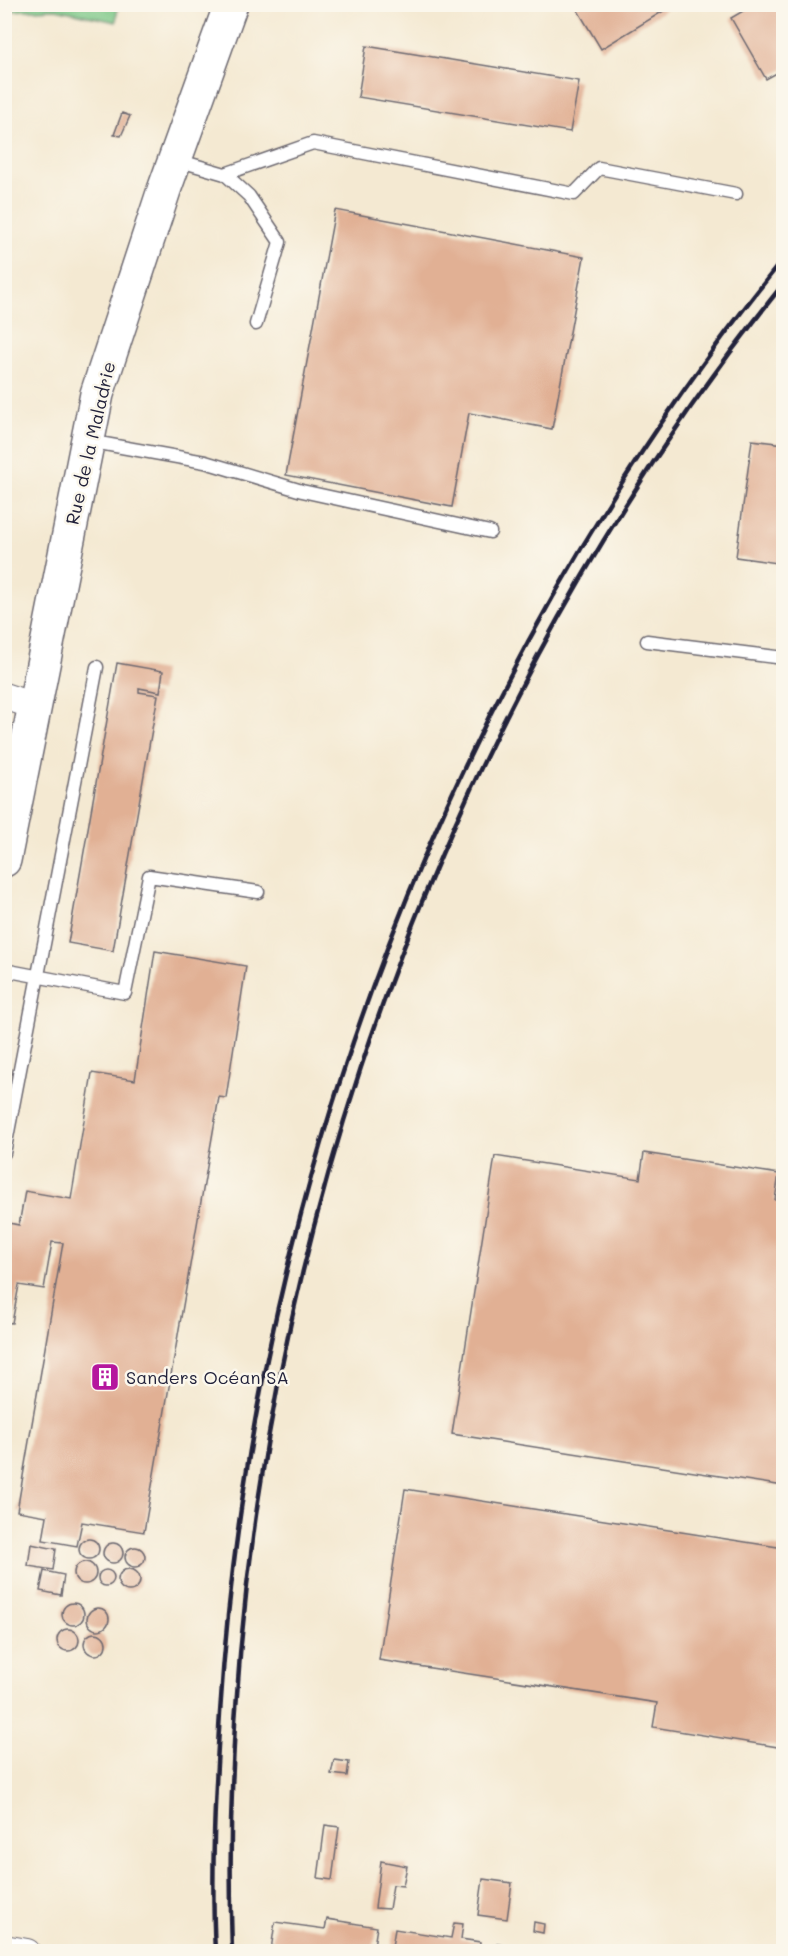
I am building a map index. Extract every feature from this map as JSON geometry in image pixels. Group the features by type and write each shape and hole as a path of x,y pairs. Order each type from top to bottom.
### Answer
{"street":[{"name":"Rue de la Maladrie","path":"4,860 19,701 88,441 97,394 175,159 231,4"},
{"path":"4,1948 27,1952"}],"lane":[{"path":"225,174 313,143 574,194 599,168 736,194"},
{"path":"175,159 225,174 249,196 280,242 256,324"},
{"path":"88,441 205,462 302,491 490,532"},
{"path":"647,641 783,658"},
{"path":"4,1153 97,667"},
{"path":"4,970 125,993 149,876 258,892"}],"green space":[{"path":"4,5 118,5 116,22 56,9 5,11"}],"building":[{"path":"574,4 675,4 601,49"},
{"path":"755,4 784,4 784,69 766,79 731,18"},
{"path":"366,46 579,81 570,132 358,97"},
{"path":"122,113 130,116 121,136 114,135"},
{"path":"335,210 584,257 552,429 469,413 452,507 286,475"},
{"path":"752,440 784,444 784,564 736,557"},
{"path":"117,663 163,671 160,692 139,688 139,692 158,695 113,951 68,943"},
{"name":"Sanders Océan SA","path":"155,951 246,966 226,1098 219,1097 144,1532 82,1522 77,1546 43,1540 47,1516 17,1511 63,1243 52,1242 44,1289 19,1285 12,1323 4,1322 4,1222 19,1225 25,1191 71,1199 92,1073 135,1080"},
{"path":"644,1153 779,1174 775,1200 784,1201 784,1486 452,1434 495,1156 640,1179"},
{"path":"405,1489 784,1548 784,1748 653,1727 657,1703 379,1660"},
{"path":"85,1539 93,1539 99,1545 99,1553 93,1559 85,1559 79,1553 79,1545"},
{"path":"109,1543 117,1543 123,1549 123,1557 117,1563 109,1563 103,1557 103,1549"},
{"path":"31,1544 56,1549 53,1570 28,1566"},
{"path":"131,1547 139,1547 145,1553 145,1561 139,1567 131,1567 125,1561 125,1553"},
{"path":"85,1562 95,1569 96,1573 89,1583 85,1584 75,1577 74,1573 81,1563"},
{"path":"129,1569 137,1572 140,1580 137,1588 129,1591 121,1588 118,1580 121,1572"},
{"path":"103,1570 109,1570 114,1578 112,1584 103,1586 98,1581 98,1575"},
{"path":"44,1571 64,1575 61,1595 40,1591"},
{"path":"69,1603 77,1603 84,1610 84,1618 77,1625 69,1625 62,1618 62,1610"},
{"path":"98,1608 106,1611 109,1619 106,1627 98,1630 90,1627 87,1619 90,1611"},
{"path":"68,1629 76,1632 79,1640 76,1648 68,1651 60,1648 57,1640 60,1632"},
{"path":"95,1633 103,1636 106,1644 103,1652 95,1655 87,1652 84,1644 87,1636"},
{"path":"334,1760 349,1762 347,1776 331,1774"},
{"path":"325,1825 339,1827 332,1880 318,1878"},
{"path":"381,1861 407,1866 403,1886 393,1885 389,1909 375,1908"},
{"path":"483,1879 512,1883 507,1919 478,1915"},
{"path":"327,1919 377,1927 373,1952 271,1950 275,1922 325,1929"},
{"path":"534,1922 544,1924 543,1933 533,1931"},
{"path":"454,1923 463,1924 461,1939 480,1942 479,1952 391,1952 395,1929 451,1938"},
{"path":"497,1944 539,1950 539,1952 496,1952"}],"railway":[{"path":"215,1952 214,1862 218,1743 240,1516 275,1321 325,1129 389,942 468,760 560,585 666,417 784,258"},
{"path":"232,1952 235,1728 257,1505 300,1285 361,1068 440,858 538,656 652,464 784,283"}],"place":[{"name":"Sanders Océan SA","path":"105,1377"}]}
